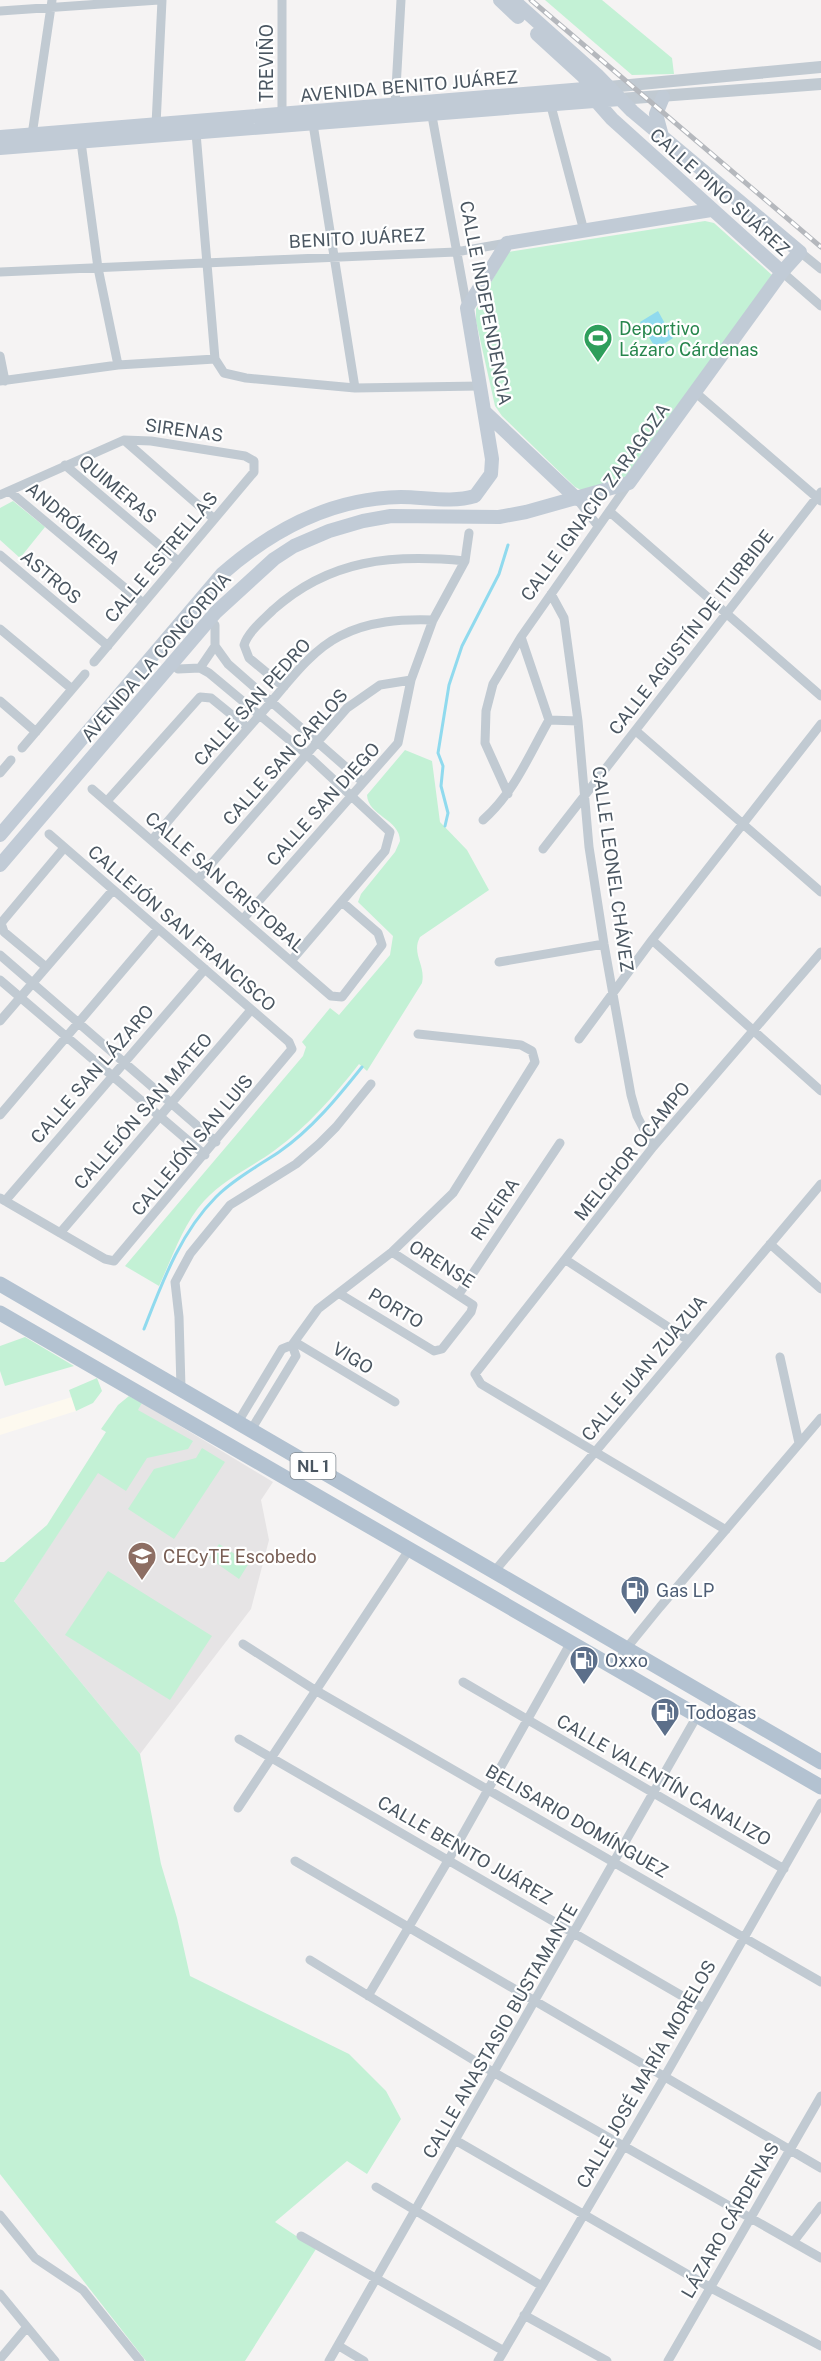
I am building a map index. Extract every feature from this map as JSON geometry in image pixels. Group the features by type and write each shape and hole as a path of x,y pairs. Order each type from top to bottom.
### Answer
{"main road":[{"path":"500,0 574,67 592,88 597,102"},
{"name":"CALLE PINO SUÁREZ","path":"513,0 662,136 800,252"},
{"name":"AVENIDA BENITO JUÁREZ","path":"0,148 196,133 395,106 609,87"},
{"path":"662,136 656,114 663,97"},
{"name":"AVENIDA BENITO JUÁREZ","path":"0,137 156,125 283,120 313,124 620,99"},
{"name":"CALLE PINO SUÁREZ","path":"597,102 711,210 782,272"},
{"name":"BENITO JUÁREZ","path":"507,243 711,210"},
{"path":"466,308 507,243"},
{"name":"CALLE IGNACIO ZARAGOZA","path":"629,483 782,272 800,252"},
{"name":"CALLE INDEPENDENCIA","path":"466,308 486,413 577,498"},
{"path":"480,519 475,496 488,481 492,467 486,413"},
{"name":"AVENIDA LA CONCORDIA","path":"0,865 209,620 242,585 294,546 329,531 391,516 480,519 526,513 629,483"},
{"name":"AVENIDA LA CONCORDIA","path":"0,835 222,574 246,553 272,535 307,518 363,501 399,497 461,500 475,496"},
{"path":"194,607 209,620"},
{"path":"157,652 172,664"},
{"name":"NL 1","path":"0,1284 625,1650 821,1762"},
{"name":"NL 1","path":"0,1313 821,1787"}],"street":[{"path":"0,12 51,4 161,0 156,125"},
{"name":"TREVIÑO","path":"282,0 283,120"},
{"path":"395,106 401,0"},
{"path":"32,135 51,4"},
{"name":"AVENIDA BENITO JUÁREZ","path":"609,87 821,67"},
{"name":"AVENIDA BENITO JUÁREZ","path":"620,99 821,84"},
{"path":"550,106 584,231"},
{"name":"CALLE INDEPENDENCIA","path":"432,116 466,308"},
{"path":"313,124 355,388"},
{"path":"196,133 215,359 218,367 230,376 355,388 480,386"},
{"path":"81,142 98,268 118,365"},
{"name":"BENITO JUÁREZ","path":"0,272 456,252 507,243"},
{"name":"CALLE PINO SUÁREZ","path":"800,252 821,269"},
{"name":"CALLE PINO SUÁREZ","path":"782,272 821,306"},
{"path":"0,356 2,381 118,365 215,359"},
{"path":"696,393 820,497"},
{"path":"124,440 213,518"},
{"name":"SIRENAS","path":"4,493 124,440 151,441 245,456 254,461 254,472"},
{"name":"QUIMERAS","path":"65,465 178,561"},
{"name":"CALLE ESTRELLAS","path":"94,662 254,472"},
{"name":"CALLE IGNACIO ZARAGOZA","path":"508,794 485,743 486,711 496,676 629,483"},
{"name":"ANDRÓMEDA","path":"4,493 143,603"},
{"name":"CALLE AGUSTÍN DE ITURBIDE","path":"543,849 820,497"},
{"name":"CALLE INDEPENDENCIA","path":"577,498 598,526"},
{"path":"610,512 821,696"},
{"name":"CALLE SAN DIEGO","path":"243,920 398,743 411,680 433,620 465,561 469,533"},
{"name":"ASTROS","path":"0,555 108,646"},
{"path":"284,687 249,658 243,645 262,621 286,598 318,579 369,561 417,557 465,561"},
{"name":"CALLE LEONEL CHÁVEZ","path":"551,594 564,618 578,721 583,797 604,944 632,1095 638,1116 653,1147"},
{"path":"209,620 215,625 215,646 222,658 363,782"},
{"name":"CALLE SAN PEDRO","path":"152,840 314,655 339,636 386,621 433,620"},
{"path":"0,629 72,689"},
{"path":"483,820 508,794 549,720 521,637"},
{"path":"200,668 215,646"},
{"path":"172,664 178,669 200,668 226,687 305,753 389,829 390,838 385,852 291,961"},
{"path":"226,687 237,672"},
{"path":"22,748 85,674"},
{"name":"CALLE SAN CARLOS","path":"198,879 305,753 347,708 368,691 390,682 411,680"},
{"path":"244,701 255,687"},
{"path":"107,801 200,697 211,698 248,728"},
{"path":"0,702 36,732"},
{"path":"549,720 578,721"},
{"path":"579,1039 652,940 821,724"},
{"path":"636,731 744,822 821,892"},
{"path":"0,773 11,760"},
{"name":"CALLE SAN CRISTOBAL","path":"92,789 337,999 342,997 380,951 382,940 378,933 342,902"},
{"name":"CALLEJÓN SAN FRANCISCO","path":"49,834 289,1042 292,1049"},
{"path":"46,967 4,932 2,923 64,848"},
{"path":"0,1021 113,890"},
{"path":"0,1115 66,1035 159,929"},
{"path":"652,940 821,1091"},
{"path":"499,963 604,944"},
{"name":"MELCHOR OCAMPO","path":"597,1451 481,1384 476,1376 479,1367 566,1260 653,1147 821,952"},
{"path":"0,954 216,1142"},
{"name":"CALLE SAN LÁZARO","path":"3,1200 205,969"},
{"path":"0,980 205,1155"},
{"path":"0,1004 8,1011"},
{"name":"CALLEJÓN SAN MATEO","path":"60,1233 251,1010"},
{"path":"244,1426 285,1374 296,1356 294,1344 310,1317 392,1252 453,1193 535,1062 532,1051 521,1045 418,1034"},
{"name":"CALLEJÓN SAN LUIS","path":"60,1233 105,1259 114,1261 292,1049"},
{"path":"181,1388 176,1282 190,1254 230,1205 296,1164 336,1127 371,1084"},
{"name":"RIVEIRA","path":"459,1294 560,1143"},
{"name":"CALLE JUAN ZUAZUA","path":"493,1573 821,1184"},
{"path":"3,1200 60,1233"},
{"path":"770,1244 821,1289"},
{"name":"ORENSE","path":"392,1252 473,1305"},
{"path":"566,1260 688,1340"},
{"name":"PORTO","path":"340,1294 434,1350 442,1349 471,1312 473,1305"},
{"path":"244,1426 272,1366 284,1347 294,1344"},
{"name":"VIGO","path":"294,1344 395,1402"},
{"path":"780,1357 799,1443"},
{"path":"272,1366 285,1374"},
{"path":"614,1669 625,1650 821,1418"},
{"path":"597,1451 726,1530"},
{"path":"238,1808 409,1550"},
{"name":"BELISARIO DOMÍNGUEZ","path":"243,1644 315,1690 616,1861 821,1982"},
{"path":"368,1996 410,1927 570,1644"},
{"name":"CALLE VALENTÍN CANALIZO","path":"463,1682 653,1795 784,1869"},
{"name":"CALLE ANASTASIO BUSTAMANTE","path":"329,2361 417,2210 493,2072 576,1933 697,1716"},
{"name":"CALLE BENITO JUÁREZ","path":"239,1739 703,2008"},
{"name":"CALLE JOSÉ MARÍA MORELOS","path":"498,2361 821,1803"},
{"path":"295,1861 821,2168"},
{"path":"310,1960 493,2072 625,2144 821,2258"},
{"name":"LÁZARO CÁRDENAS","path":"670,2358 821,2096"},
{"path":"455,2140 711,2288 821,2346"},
{"path":"376,2187 542,2286"},
{"path":"794,2241 821,2206"},
{"path":"0,2215 35,2258 83,2290 140,2361"},
{"path":"301,2236 504,2351"},
{"path":"0,2294 55,2361"},
{"path":"524,2315 607,2361"},
{"path":"0,2359 27,2327"},
{"path":"339,2346 364,2361"},
{"path":"670,2358 682,2361"}],"shaded area":[{"path":"72,1397 76,1411 0,1435 0,1419"},
{"name":"CECyTE Escobedo","path":"142,1403 273,1482 261,1500 269,1540 251,1609 140,1754 14,1601"}],"green space":[{"path":"545,0 602,0 672,58 674,74 632,75"},
{"name":"Deportivo Lázaro Cárdenas","path":"705,221 714,223 772,275 629,476 581,490 575,487 502,416 495,406 476,321 476,309 508,252"},
{"path":"13,501 45,527 20,558 0,540 0,508"},
{"path":"405,750 432,761 440,822 467,850 489,890 420,937 417,949 423,977 422,983 367,1071 359,1064 299,1131 275,1150 220,1186 204,1201 184,1231 159,1286 125,1266 303,1056 306,1047 302,1042 330,1008 339,1015 390,955 393,936 358,902 361,894 395,852 400,841 395,827 373,808 367,795"},
{"path":"25,1337 74,1366 5,1386 0,1371 0,1346"},
{"path":"97,1378 102,1391 93,1403 76,1411 69,1390"},
{"path":"129,1396 142,1403 138,1410 193,1441 188,1449 147,1458 126,1491 98,1473 14,1601 140,1754 161,1864 177,1918 190,1976 349,2054 386,2091 401,2119 367,2174 347,2161 275,2222 316,2249 245,2361 146,2361 0,2174 0,1562 4,1562 47,1525 106,1432 101,1429 118,1405"},
{"path":"202,1448 225,1462 174,1539 128,1509 154,1469 196,1458"},
{"path":"219,1544 249,1563 239,1579 209,1558"},
{"path":"108,1571 212,1636 170,1700 65,1635"}],"water":[{"path":"658,311 673,338 656,349 640,322"}],"waterway":[{"path":"445,826 448,813 441,786 443,766 438,753 449,685 462,646 499,574 508,545"},
{"path":"144,1329 173,1259 203,1211 230,1184 279,1152 303,1133 362,1067"}],"railway":[{"path":"531,0 821,247"}],"place":[{"name":"Deportivo Lázaro Cárdenas","path":"598,364"},
{"name":"CECyTE Escobedo","path":"142,1582"},
{"name":"Gas LP","path":"635,1616"},
{"name":"Oxxo","path":"584,1686"},
{"name":"Todogas","path":"665,1738"}]}
